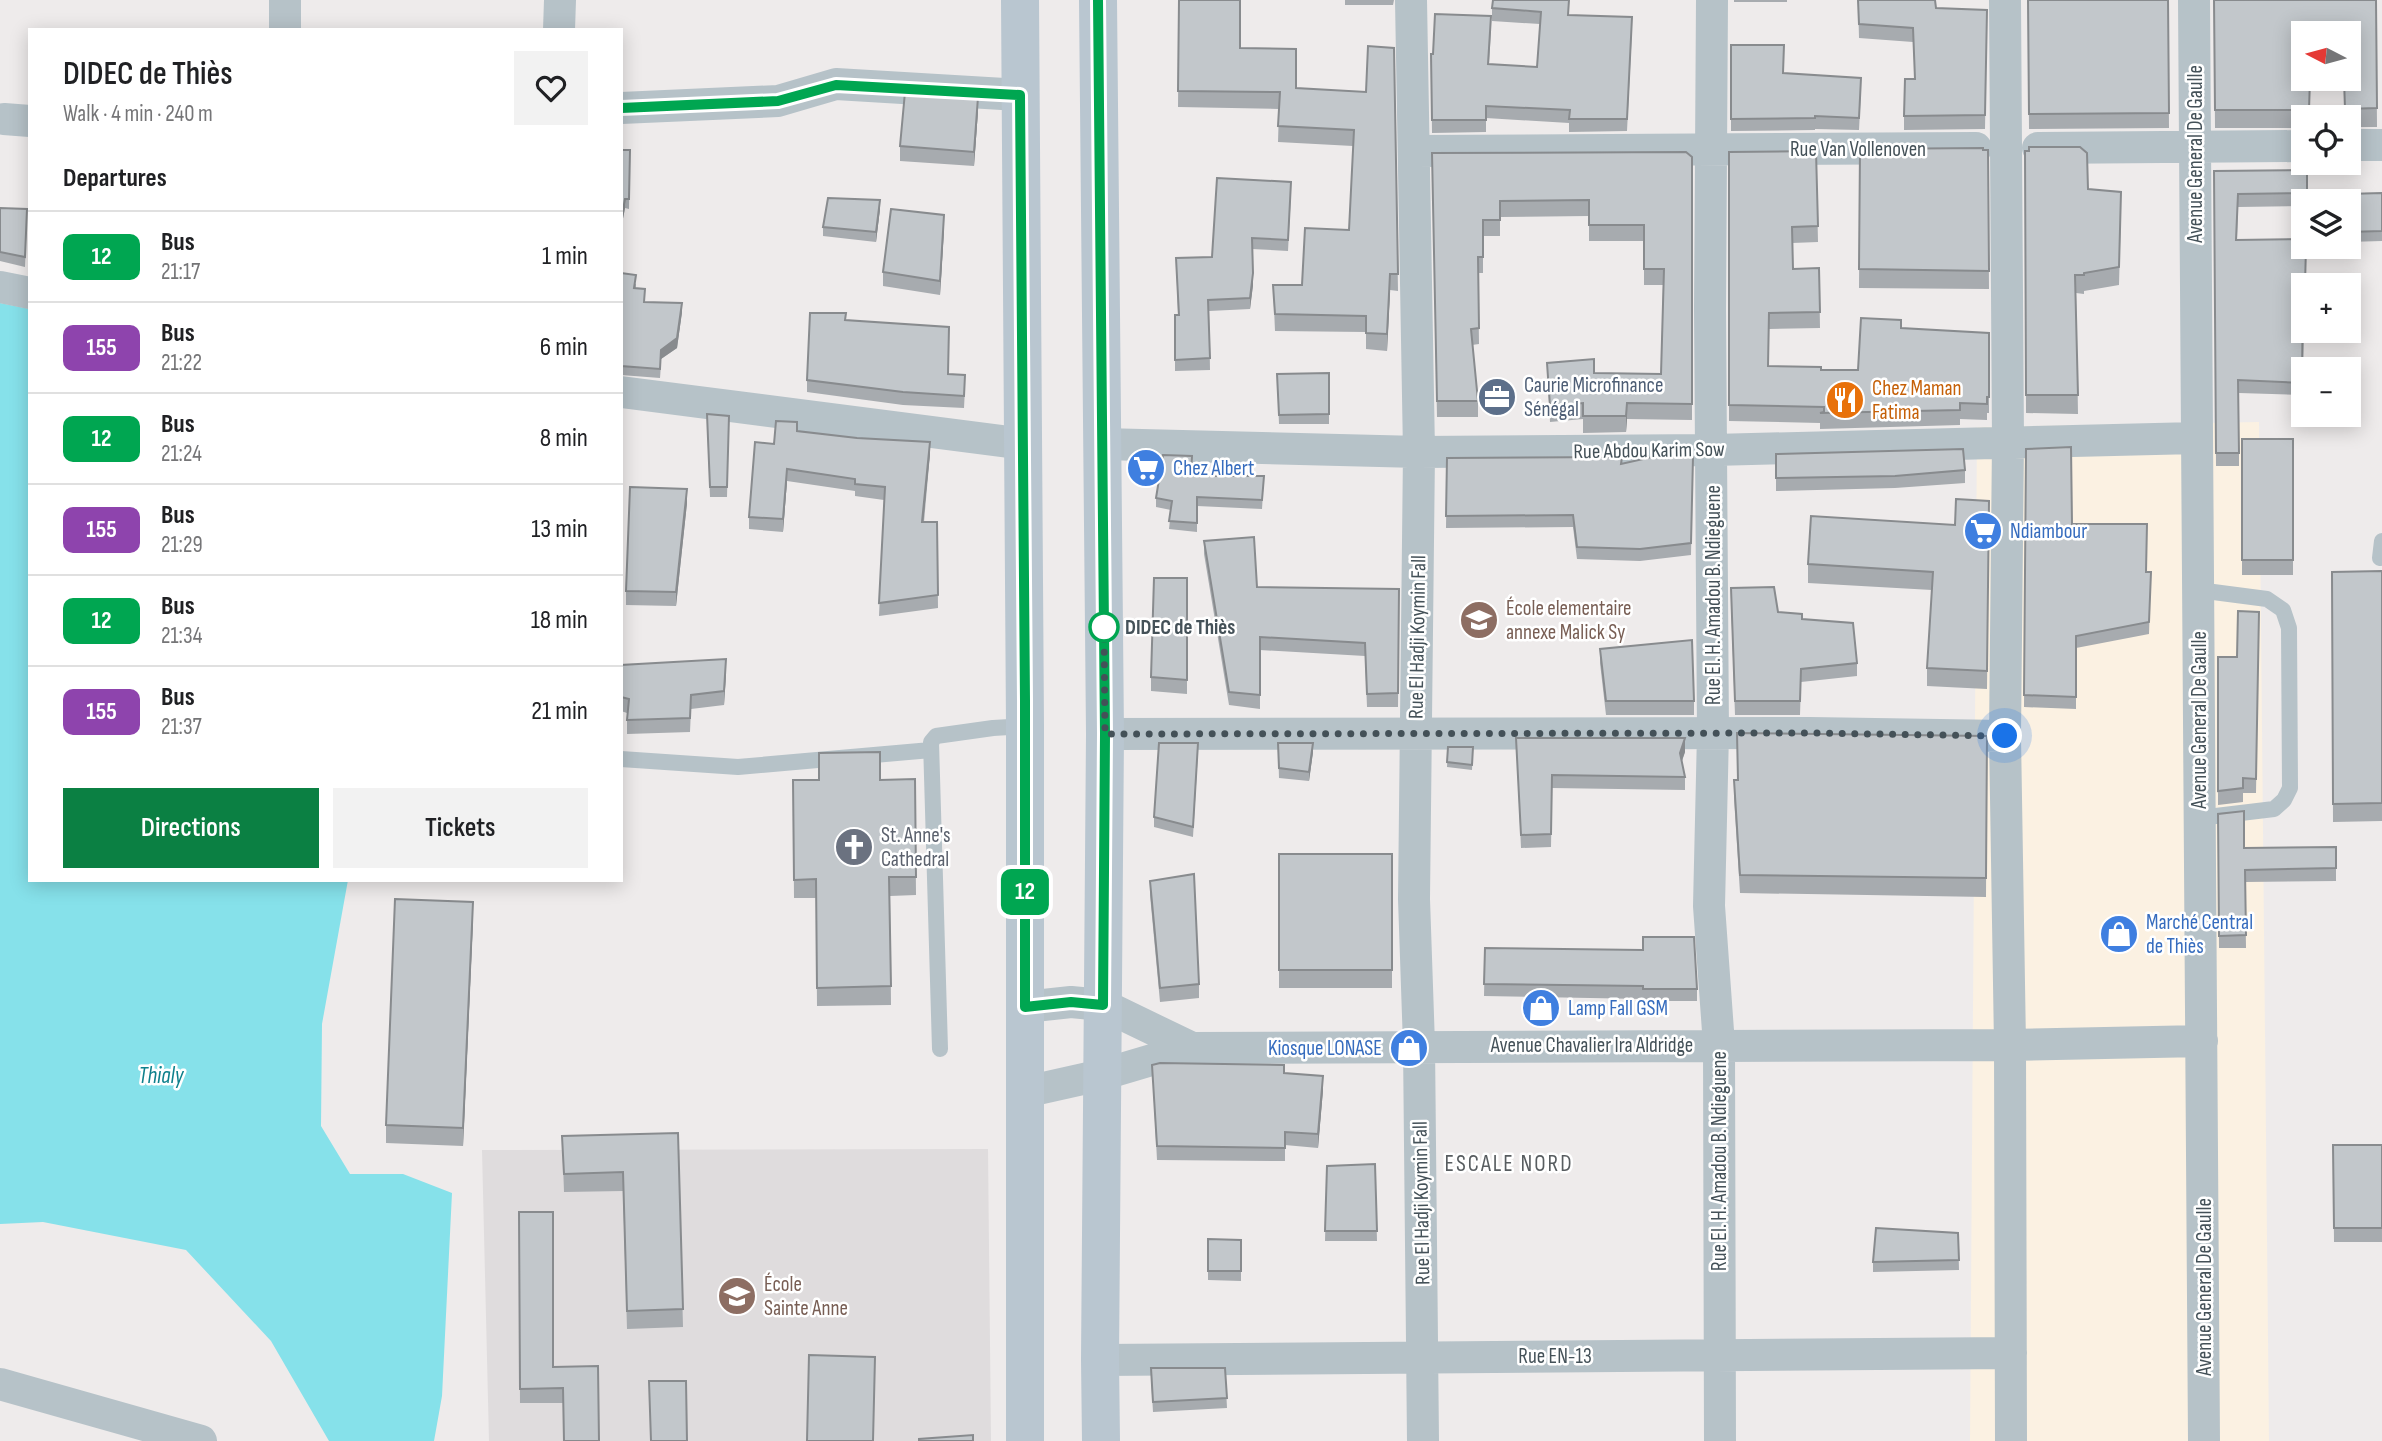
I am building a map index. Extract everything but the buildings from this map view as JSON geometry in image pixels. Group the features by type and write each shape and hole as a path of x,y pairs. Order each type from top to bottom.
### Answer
{"main road":[{"path":"1020,0 1025,726 1025,1441"},
{"path":"1098,0 1105,734 1101,1441"}],"street":[{"path":"285,0 285,28"},
{"path":"559,28 560,0"},
{"name":"Rue El Hadji Koymin Fall","path":"1411,0 1419,452 1414,899 1419,1045 1423,1441"},
{"name":"Rue El. H. Amadou B. Ndieguene","path":"1712,0 1710,309 1713,733 1709,906 1719,1045 1720,1441"},
{"path":"2006,0 2008,441 2005,736 2010,1045 2011,1441"},
{"name":"Avenue General De Gaulle","path":"2194,0 2204,1441"},
{"path":"623,108 778,101 836,85 1020,95"},
{"path":"2361,145 2382,145"},
{"name":"Rue Van Vollenoven","path":"1414,152 2291,146"},
{"path":"0,287 28,293"},
{"path":"623,391 1024,444"},
{"name":"Rue Abdou Karim Sow","path":"1102,444 1419,452 1713,450 2196,438"},
{"path":"1105,734 1713,733 2005,736"},
{"path":"1025,1007 1071,1002 1103,1005 1192,1048"},
{"name":"Avenue Chavalier Ira Aldridge","path":"1192,1048 1419,1045 2010,1045 2202,1041"},
{"path":"1025,1092 1192,1048"},
{"name":"Rue EN-13","path":"1100,1360 2011,1353"},
{"path":"0,1384 201,1441"}],"lane":[{"path":"2380,558 2382,541"},
{"path":"2198,590 2267,599 2283,610 2289,628 2290,788 2284,800 2274,809 2199,818"},
{"path":"940,1049 931,742 936,736 993,727 1025,726"},
{"path":"623,759 738,766 931,750"}],"shaded area":[{"name":"Marché Central de Thiès","path":"2259,422 2269,1441 1970,1441 1977,427"},
{"name":"École Sainte Anne","path":"988,1149 991,1441 489,1441 482,1150"}],"water":[{"name":"Thialy","path":"0,303 28,309 28,882 348,882 322,1024 321,1126 350,1174 403,1174 452,1193 442,1396 434,1441 329,1441 271,1341 186,1250 43,1222 0,1224"}],"bus line":[{"name":"12","path":"623,108 778,101 836,85 1020,95 1025,1007 1071,1002 1103,1005 1105,734 1098,0"}],"place":[{"name":"Caurie Microfinance Sénégal","path":"1497,397"},
{"name":"Chez Maman Fatima","path":"1845,400"},
{"name":"Chez Albert","path":"1146,468"},
{"name":"Ndiambour","path":"1983,531"},
{"name":"École elementaire annexe Malick Sy","path":"1479,620"},
{"name":"DIDEC de Thiès","path":"1104,627"},
{"name":"St. Anne's Cathedral","path":"854,847"},
{"name":"Marché Central de Thiès","path":"2119,934"},
{"name":"Lamp Fall GSM","path":"1541,1008"},
{"name":"Kiosque LONASE","path":"1409,1048"},
{"name":"École Sainte Anne","path":"737,1296"}],"district":[{"name":"ESCALE NORD","path":"1509,1163"}],"route":[{"path":"1104,627 1105,734 1810,733 2005,736"}]}
